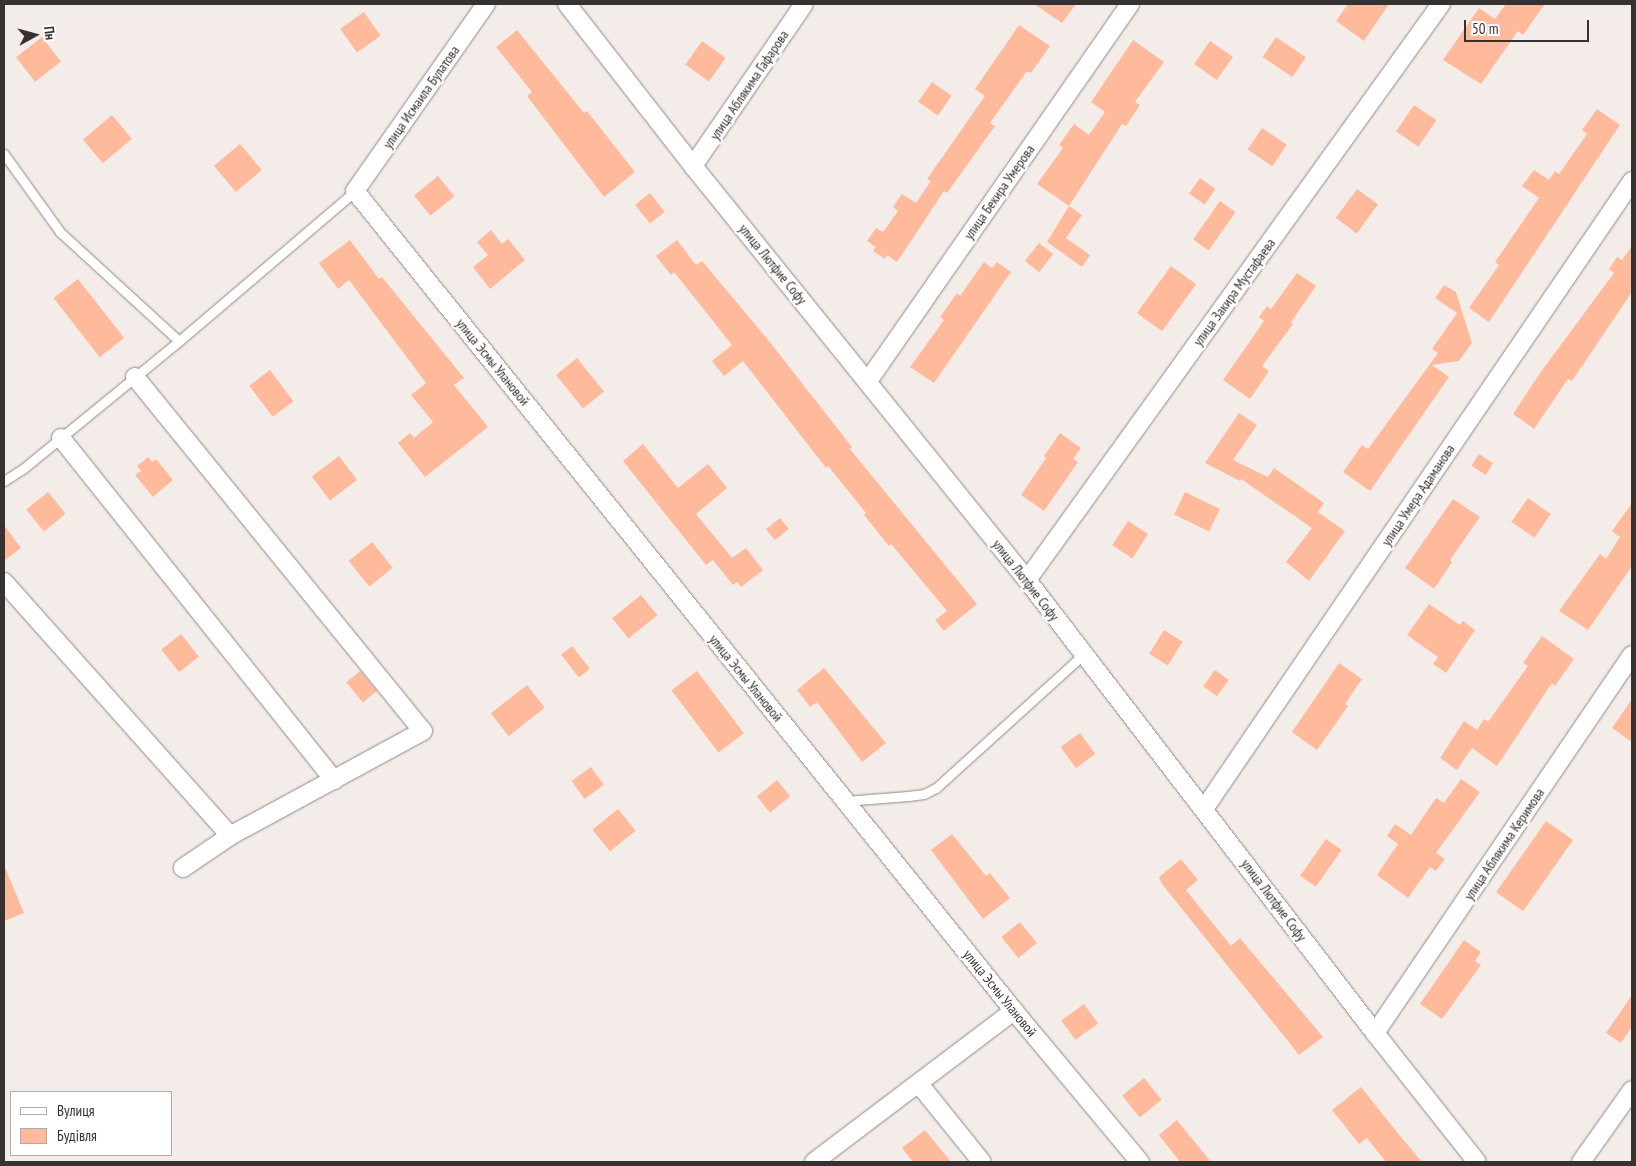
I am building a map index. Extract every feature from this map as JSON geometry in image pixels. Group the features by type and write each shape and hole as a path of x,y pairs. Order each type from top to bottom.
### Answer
{"street":[{"name":"улица Исмаила Булатова","path":"355,191 486,4"},
{"name":"улица Лютфие Софу","path":"567,4 693,166 868,380 1027,580 1375,1033 1477,1162"},
{"name":"улица Аблякима Гафарова","path":"693,166 804,4"},
{"name":"улица Бекира Умерова","path":"868,380 1130,4"},
{"name":"улица Закира Мустафаева","path":"1027,580 1441,4"},
{"name":"улица Умера Адаманова","path":"1204,809 1632,181"},
{"name":"улица Эсмы Улановой","path":"355,191 1014,1011 1140,1162"},
{"path":"135,377 423,731 230,836 183,868"},
{"path":"61,438 334,780"},
{"path":"4,582 230,836"},
{"name":"улица Аблякима Керимова","path":"1375,1033 1632,655"},
{"path":"814,1162 1014,1011"},
{"path":"919,1084 982,1162"},
{"path":"1581,1162 1632,1090"}],"lane":[{"path":"4,154 60,232 178,341"},
{"path":"4,481 24,468 135,377 355,191"},
{"path":"845,801 924,794 936,788 1084,654"}],"building":[{"path":"1034,4 1076,4 1062,23"},
{"path":"1348,4 1389,4 1364,41 1336,21"},
{"path":"1506,4 1545,4 1523,35 1518,31 1481,84 1443,60 1479,8 1495,19"},
{"path":"364,12 381,36 357,52 340,29"},
{"path":"1019,25 1050,46 1031,73 1027,71 990,123 995,126 947,193 944,191 897,262 887,255 885,259 873,251 876,247 867,241 876,228 883,232 898,211 893,207 902,194 916,203 931,181 927,179 985,96 975,89"},
{"path":"517,30 584,113 587,111 635,172 604,197 527,96 532,92 496,47"},
{"path":"42,37 61,61 35,82 16,57"},
{"path":"1276,37 1306,57 1292,77 1263,57"},
{"path":"1133,40 1164,62 1135,102 1140,105 1126,126 1122,124 1069,206 1037,184 1063,148 1059,145 1074,124 1089,135 1105,112 1091,102"},
{"path":"702,41 726,58 709,81 685,65"},
{"path":"1210,41 1233,57 1217,80 1194,64"},
{"path":"932,82 952,96 938,115 918,102"},
{"path":"1414,105 1436,120 1418,147 1396,132"},
{"path":"1597,109 1620,125 1489,322 1469,308 1499,265 1495,262 1539,198 1522,186 1534,170 1549,180 1555,171 1559,174 1587,134 1582,130"},
{"path":"112,115 132,139 103,163 83,139"},
{"path":"1262,128 1287,145 1272,166 1247,150"},
{"path":"240,144 262,170 236,192 214,166"},
{"path":"438,176 454,196 430,216 414,196"},
{"path":"1200,178 1216,189 1205,204 1189,194"},
{"path":"1357,189 1378,204 1357,233 1336,218"},
{"path":"650,193 665,212 650,224 635,205"},
{"path":"1220,201 1236,212 1209,250 1193,240"},
{"path":"1069,206 1082,215 1066,238 1090,255 1082,267 1047,242"},
{"path":"491,230 502,244 508,239 525,260 490,289 473,267 488,255 477,242"},
{"path":"350,240 379,279 382,277 464,378 454,385 488,427 425,477 398,443 410,433 414,438 433,422 411,395 426,383 349,280 338,289 319,263"},
{"path":"677,240 696,265 702,261 769,341 852,447 850,449 977,604 944,631 935,620 947,611 891,544 889,546 864,515 866,513 828,466 826,468 743,361 724,376 712,361 732,345 674,272 671,275 656,256"},
{"path":"1039,243 1053,254 1039,272 1025,261"},
{"path":"1632,246 1632,292 1572,381 1568,379 1534,429 1513,414 1540,373 1614,273 1609,269 1617,257 1622,260"},
{"path":"984,262 992,268 997,262 1011,272 934,383 910,367 944,320 940,317 957,293 960,296"},
{"path":"1171,266 1196,284 1162,331 1137,313"},
{"path":"1297,273 1316,286 1291,322 1293,324 1262,366 1269,371 1250,399 1223,380 1264,321 1259,317 1267,306 1271,309"},
{"path":"78,279 124,338 100,357 54,298"},
{"path":"1444,285 1456,292 1472,343 1459,361 1432,365 1449,377 1370,491 1343,472 1362,445 1368,449 1438,353 1432,349 1457,313 1435,298"},
{"path":"577,358 604,391 583,408 556,375"},
{"path":"270,370 293,401 273,417 249,386"},
{"path":"1239,413 1257,425 1233,460 1268,477 1274,468 1324,503 1318,512 1345,531 1309,581 1286,562 1312,528 1241,479 1240,481 1205,463"},
{"path":"1060,433 1081,448 1073,459 1078,462 1044,511 1021,495"},
{"path":"643,444 678,488 708,464 727,488 696,514 732,558 746,548 763,570 741,587 737,582 733,585 713,560 706,565 623,461"},
{"path":"1479,454 1493,463 1486,475 1471,466"},
{"path":"339,456 357,480 330,500 312,476"},
{"path":"148,457 152,462 156,459 173,480 153,497 135,475 141,471 137,466"},
{"path":"48,492 66,514 44,531 26,510"},
{"path":"1185,492 1220,509 1209,532 1174,514"},
{"path":"1528,498 1551,514 1534,538 1511,522"},
{"path":"1453,499 1480,517 1450,560 1452,562 1434,589 1405,568"},
{"path":"1632,503 1632,566 1588,630 1559,611 1600,554 1606,559 1620,537 1612,531"},
{"path":"780,518 789,529 775,540 766,529"},
{"path":"1128,521 1148,534 1132,558 1112,545"},
{"path":"4,525 21,548 4,561"},
{"path":"372,542 393,568 369,587 349,561"},
{"path":"641,595 657,615 629,638 612,618"},
{"path":"1429,604 1460,625 1463,621 1475,630 1446,673 1433,664 1438,657 1407,635"},
{"path":"1164,630 1183,642 1168,665 1149,654"},
{"path":"181,634 199,657 179,672 161,649"},
{"path":"1542,636 1574,659 1555,686 1552,683 1497,766 1472,748 1457,770 1440,758 1464,721 1477,730 1484,719 1488,722 1528,666 1523,663"},
{"path":"572,646 590,669 579,677 561,655"},
{"path":"1339,663 1362,679 1345,704 1348,706 1317,750 1292,732"},
{"path":"824,668 886,743 862,762 817,702 810,707 797,690"},
{"path":"1215,670 1229,680 1217,696 1203,686"},
{"path":"360,671 377,691 363,702 346,683"},
{"path":"697,671 744,733 718,753 671,690"},
{"path":"527,685 545,708 509,736 491,713"},
{"path":"1632,699 1632,742 1612,728"},
{"path":"1080,733 1095,754 1076,768 1061,747"},
{"path":"591,767 604,785 585,799 572,781"},
{"path":"1461,779 1480,792 1436,853 1445,859 1436,871 1430,867 1408,898 1377,875 1398,844 1387,836 1395,824 1411,835 1436,798 1444,803"},
{"path":"777,780 790,796 770,813 757,796"},
{"path":"618,809 636,831 610,852 592,830"},
{"path":"1546,821 1573,840 1523,911 1496,892"},
{"path":"952,834 986,876 990,873 1010,898 983,919 931,850"},
{"path":"1326,839 1342,850 1316,887 1300,876"},
{"path":"1181,859 1198,880 1186,890 1231,946 1240,938 1323,1037 1299,1055 1162,884 1159,877"},
{"path":"4,865 24,913 4,921"},
{"path":"1020,922 1037,943 1018,958 1001,937"},
{"path":"1464,940 1481,952 1475,961 1481,965 1442,1019 1420,1004"},
{"path":"1632,995 1632,1027 1621,1043 1606,1033"},
{"path":"1084,1004 1098,1023 1075,1040 1061,1020"},
{"path":"1144,1078 1162,1100 1140,1117 1122,1096"},
{"path":"1361,1087 1422,1162 1386,1162 1367,1138 1359,1144 1332,1110"},
{"path":"1177,1120 1211,1162 1180,1162 1159,1135"},
{"path":"925,1130 951,1162 913,1162 902,1148"}]}
